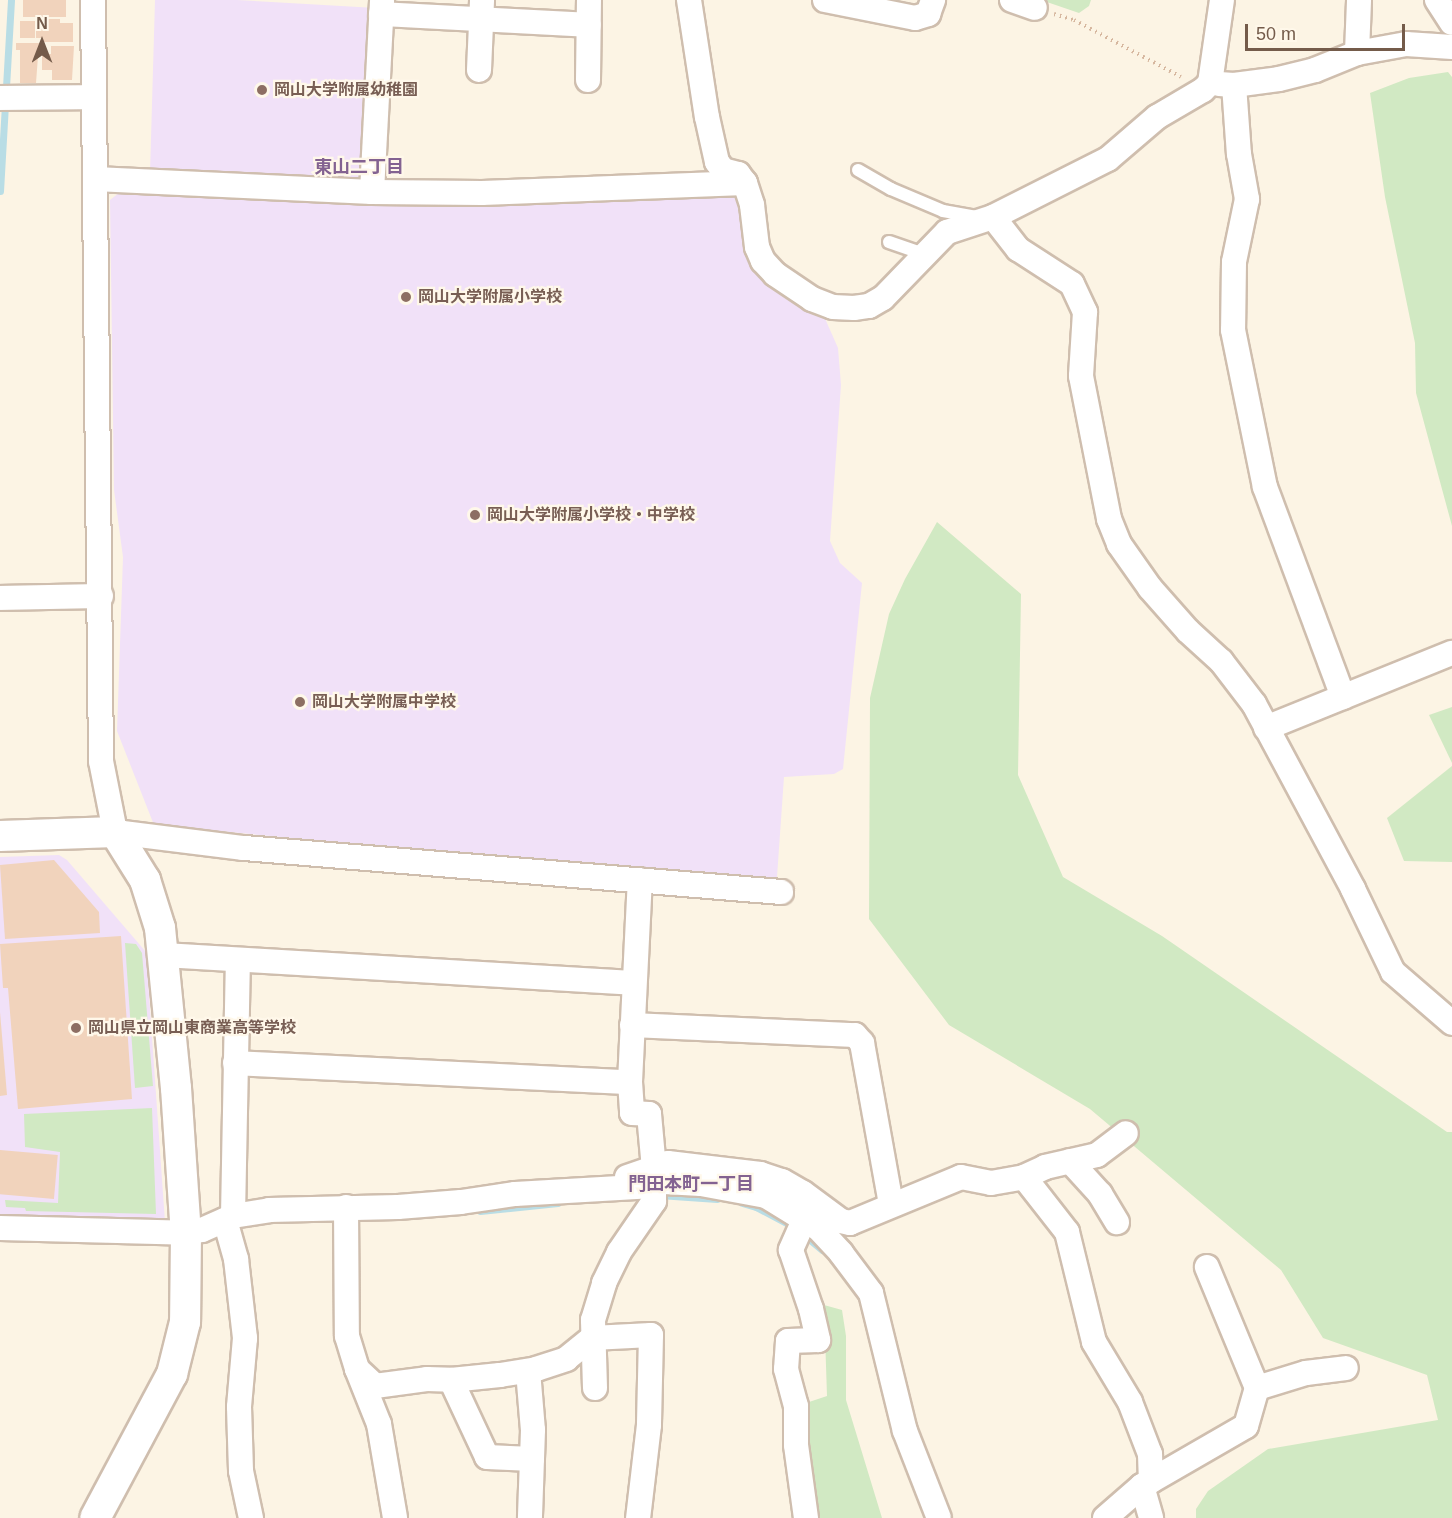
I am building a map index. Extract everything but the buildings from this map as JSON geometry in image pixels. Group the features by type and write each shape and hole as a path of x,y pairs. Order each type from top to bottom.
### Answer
{"street":[{"path":"93,0 101,761 115,832 145,880 160,928 176,1088 186,1233 185,1322 172,1374 95,1518"},
{"path":"588,80 589,0"},
{"path":"689,0 707,117 717,162 723,170 738,174 746,183 752,205 755,239 763,261 775,274 822,304 854,308 876,302 947,232 993,217 1108,159 1157,117 1207,86 1234,85 1316,70 1358,53 1406,44 1452,47"},
{"path":"825,0 919,18 928,14 933,0"},
{"path":"1012,0 1035,8"},
{"path":"1207,86 1222,0"},
{"path":"1358,53 1359,0"},
{"path":"1437,0 1452,23"},
{"path":"372,192 382,7 482,10 589,25"},
{"path":"479,70 482,10"},
{"path":"1234,85 1239,154 1247,199 1234,262 1233,330 1265,487 1343,697"},
{"path":"7,98 94,98"},
{"path":"95,180 372,192 482,193 746,183"},
{"path":"993,217 1018,249 1072,284 1085,312 1081,376 1108,519 1119,544 1173,614 1221,661 1254,704 1353,889 1393,972 1449,1014"},
{"path":"0,598 101,597"},
{"path":"1266,728 1452,652"},
{"path":"0,836 115,832 244,848 781,892"},
{"path":"595,1388 593,1320 604,1283 619,1252 654,1201 650,1114 632,1113 630,1082 633,983 640,880"},
{"path":"162,955 633,983"},
{"path":"238,960 229,1218 237,1259 245,1338 240,1428 241,1471 251,1518"},
{"path":"632,1025 855,1035 862,1043 891,1204"},
{"path":"235,1062 630,1082"},
{"path":"654,1186 661,1163 760,1174 782,1181 803,1193 841,1221 850,1223 891,1204 961,1177 991,1183 1024,1177 1045,1167 1097,1155 1126,1133"},
{"path":"1070,1161 1100,1194 1117,1222"},
{"path":"1024,1177 1067,1232 1094,1342 1130,1402 1150,1454 1147,1483 1151,1518"},
{"path":"0,1228 186,1233 202,1230 229,1218 269,1210 450,1203 515,1194 606,1187 618,1179 654,1186 664,1182 738,1190 766,1196 802,1226 841,1253 871,1293 904,1431 939,1518"},
{"path":"346,1208 347,1336 357,1369 379,1424 395,1518"},
{"path":"802,1226 791,1250 793,1264 811,1309 818,1340 788,1341 786,1369 796,1406 796,1445 806,1518"},
{"path":"1105,1518 1147,1483 1246,1426 1257,1388 1207,1268"},
{"path":"357,1369 375,1386 427,1379 451,1380 528,1371 566,1359 592,1338 651,1335 649,1425 638,1518"},
{"path":"1257,1388 1306,1373 1346,1368"},
{"path":"528,1371 533,1430 530,1518"},
{"path":"451,1380 487,1458 532,1459"},
{"path":"114,1483 115,1518"}],"lane":[{"path":"858,170 891,189 943,211 963,216 993,217"},
{"path":"889,242 923,254"}],"path":[{"path":"1035,8 1074,20 1207,86"}],"shaded area":[{"name":"岡山大学附属幼稚園","path":"155,0 237,0 376,8 367,179 359,184 150,173"},
{"name":"岡山大学附属小学校・中学校","path":"119,193 465,207 731,194 743,200 753,263 823,314 838,348 841,385 830,541 840,563 862,583 843,769 834,774 784,777 777,877 770,883 154,825 117,731 123,557 114,490 110,200"},
{"name":"岡山県立岡山東商業高等学校","path":"59,855 67,860 146,952 165,1222 0,1214 0,857"}],"green space":[{"path":"1041,0 1091,0 1089,6 1079,13"},
{"path":"1448,72 1452,77 1452,526 1416,393 1415,343 1385,197 1370,93 1409,78"},
{"path":"937,522 1021,594 1018,775 1063,877 1162,936 1447,1132 1452,1132 1452,1518 1196,1518 1196,1509 1208,1491 1268,1449 1438,1420 1427,1375 1323,1338 1281,1270 1090,1109 949,1025 869,919 870,698 889,614 905,579"},
{"path":"1452,707 1452,763 1429,715"},
{"path":"1452,766 1452,862 1404,861 1387,818"},
{"path":"125,943 136,944 142,953 153,1086 135,1088"},
{"path":"152,1108 156,1214 26,1211 25,1208 6,1207 5,1200 58,1203 60,1152 25,1147 24,1114"},
{"path":"824,1305 842,1310 846,1336 846,1400 882,1518 812,1518 803,1404 827,1396"}],"waterway":[{"path":"0,191 11,0"},
{"path":"659,1195 717,1199"},
{"path":"480,1211 558,1203"},
{"path":"742,1203 756,1207 792,1226"},
{"path":"803,1234 822,1250"}],"place":[{"name":"岡山大学附属幼稚園","path":"262,90"},
{"name":"岡山大学附属小学校","path":"406,297"},
{"name":"岡山大学附属小学校・中学校","path":"475,515"},
{"name":"岡山大学附属中学校","path":"300,702"},
{"name":"岡山県立岡山東商業高等学校","path":"76,1028"}],"district":[{"name":"東山二丁目","path":"359,167"},
{"name":"門田本町一丁目","path":"691,1184"}]}
